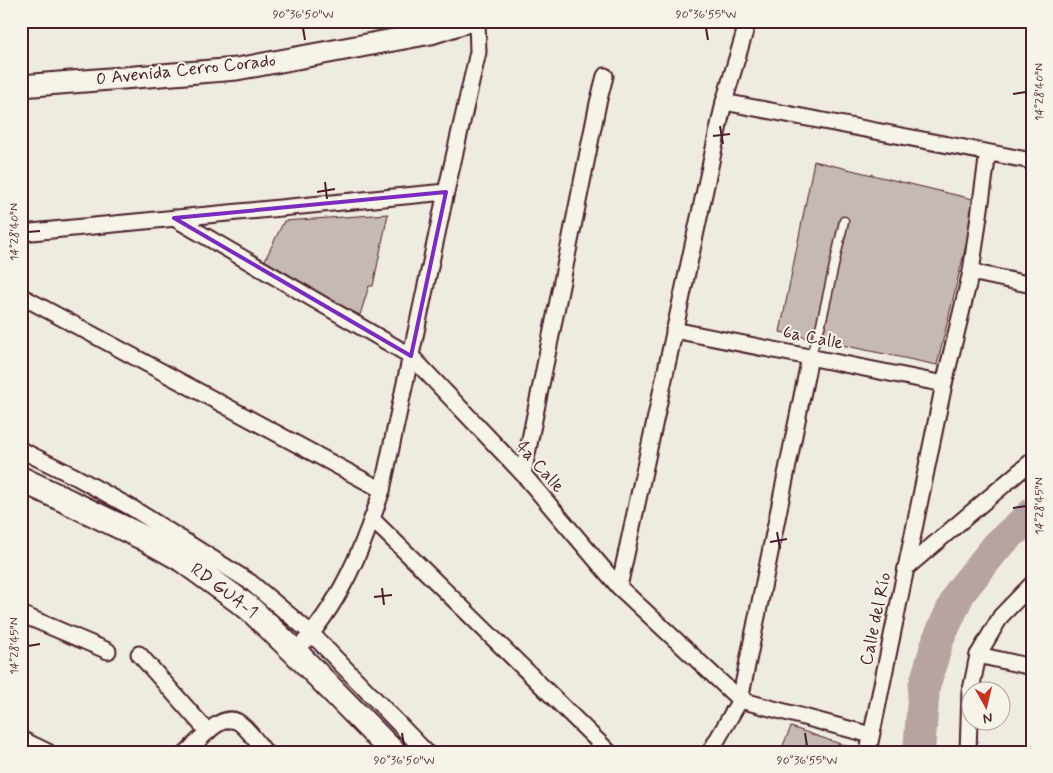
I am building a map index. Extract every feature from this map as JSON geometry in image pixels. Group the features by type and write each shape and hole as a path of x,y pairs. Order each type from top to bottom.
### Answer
{"main road":[{"name":"RD GUA-1","path":"21,479 144,538 180,558 249,608 393,752"}],"street":[{"name":"0 Avenida Cerro Corado","path":"21,86 237,69 431,33 468,21"},
{"path":"295,652 312,634 342,589 372,520 382,490 478,52 476,21"},
{"path":"619,587 724,102 748,21"},
{"path":"523,474 605,76"},
{"path":"724,102 1032,161"},
{"path":"906,568 944,384 970,272 988,154"},
{"path":"21,233 446,192"},
{"name":"4a Calle","path":"174,218 411,356 523,474 619,587 740,700 870,735"},
{"path":"970,272 1032,285"},
{"path":"21,296 382,490"},
{"name":"6a Calle","path":"674,330 944,384"},
{"path":"710,752 740,700 810,357"},
{"path":"21,450 76,477 185,540 250,582 312,634 426,752"},
{"name":"Calle del Río","path":"868,752 906,568 1032,461"},
{"path":"372,520 609,752"},
{"path":"973,680 978,655 1001,616 1032,584"},
{"path":"21,614 108,651"},
{"path":"139,654 208,732"},
{"path":"978,655 1032,668"},
{"path":"187,752 220,721 230,719 239,722 265,752"},
{"path":"968,752 969,730"},
{"path":"21,739 48,752"}],"lane":[{"path":"810,357 821,324 844,221"}],"highlighted area":[{"path":"446,192 411,356 174,218"}],"building":[{"path":"814,161 977,200 937,365 780,332"},
{"path":"388,214 373,286 369,286 360,315 262,266 284,221"},
{"path":"791,727 855,749 854,752 780,752"}],"waterway":[{"path":"919,752 924,687 938,640 960,592 998,545 1032,514"}]}
